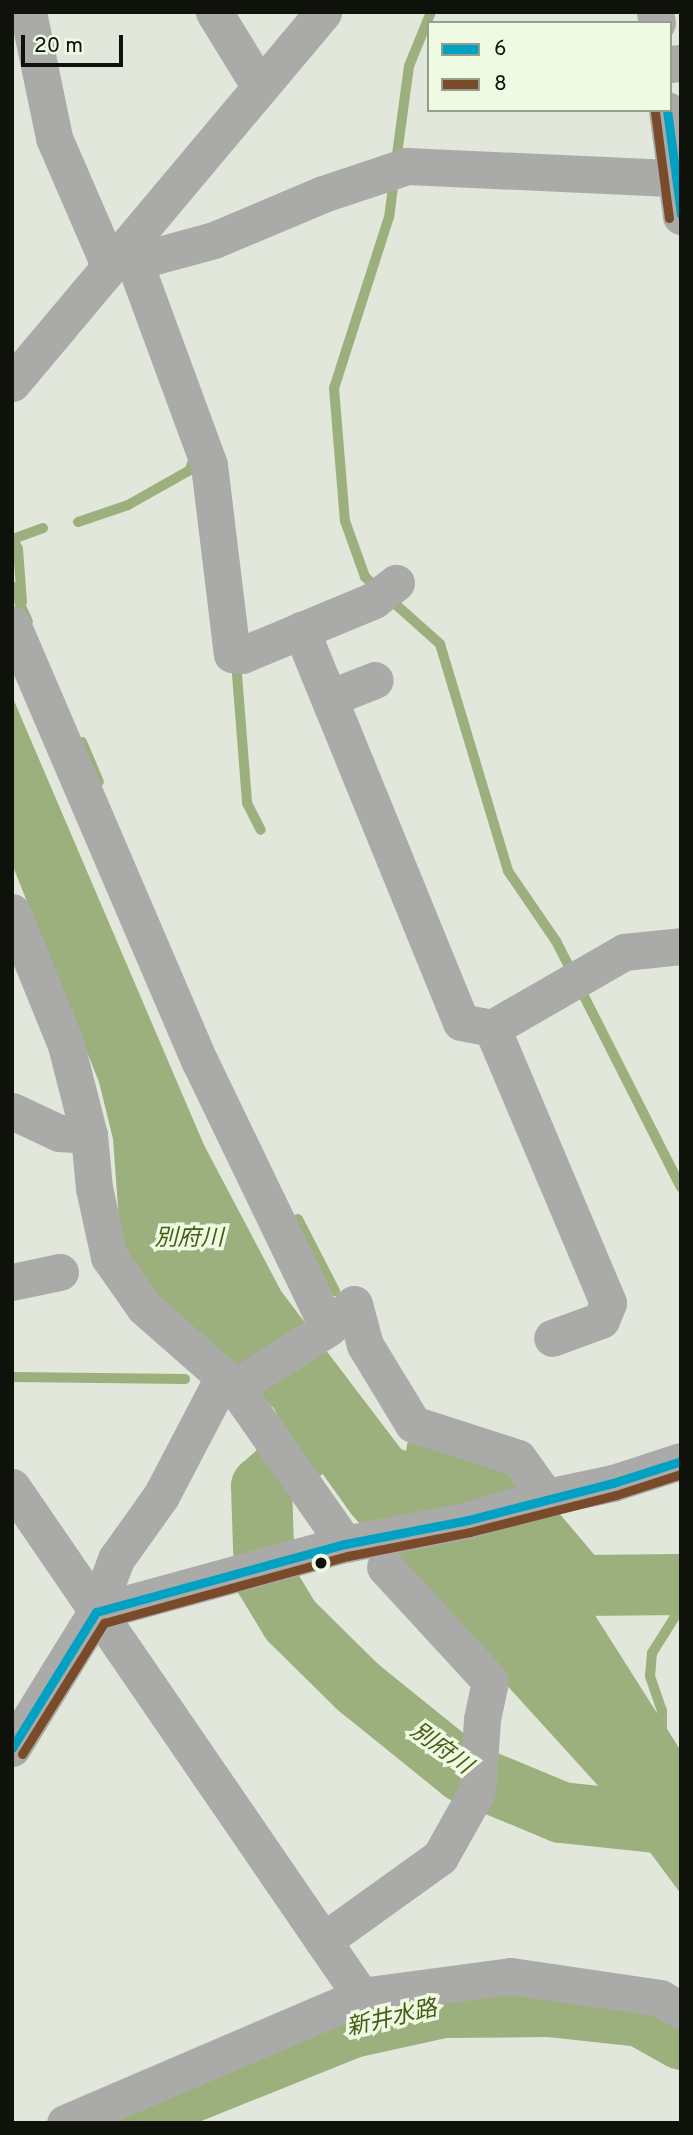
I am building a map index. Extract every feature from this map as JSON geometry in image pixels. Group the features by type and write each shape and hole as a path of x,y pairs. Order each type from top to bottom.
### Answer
{"street":[{"path":"28,12 54,138 122,256 209,466 232,654 242,655 374,600 396,583"},
{"path":"214,12 260,87"},
{"path":"12,383 122,256 323,12"},
{"path":"667,112 681,216"},
{"path":"122,256 214,240 395,170 676,178"},
{"path":"12,624 200,1062 328,1328"},
{"path":"301,630 461,1022 492,1028 624,951 681,946"},
{"path":"329,698 375,680"},
{"path":"12,912 66,1045 89,1135 94,1188 109,1257 144,1307 235,1387 345,1544"},
{"path":"492,1028 608,1303 601,1320 552,1338"},
{"path":"12,1111 59,1133 89,1135"},
{"path":"12,1282 60,1272"},
{"path":"12,1748 96,1612 116,1559 162,1496 216,1391 235,1387 328,1328 354,1304 365,1345 412,1424 518,1458 546,1497"},
{"path":"96,1612 345,1544 468,1520 546,1497 614,1483 681,1461"},
{"path":"12,1487 361,1996"},
{"path":"323,1941 440,1857 477,1791 482,1719 490,1681 385,1567"},
{"path":"65,2123 361,1996 511,1976 660,1998 681,2010"}],"water":[{"name":"別府川","path":"12,696 204,1145 281,1291 401,1449 481,1480 529,1535 586,1601 681,1751 681,1894 612,1801 352,1515 279,1413 161,1306 133,1263 120,1234 113,1139 99,1082 12,864"}],"waterway":[{"path":"427,21 431,12"},
{"path":"396,162 409,66 427,22"},
{"path":"394,178 389,217 334,388 345,521 365,577 440,644 508,871 556,941 681,1187"},
{"path":"78,522 128,505 190,470 194,458"},
{"path":"22,602 18,549 13,539 43,528"},
{"path":"12,586 28,622"},
{"path":"236,662 247,803 261,830"},
{"path":"82,742 99,782"},
{"path":"298,1219 335,1291"},
{"path":"12,1377 185,1379"},
{"name":"別府川","path":"293,1378 320,1435 261,1486 264,1577 290,1620 358,1687 462,1771 561,1812 673,1824 681,1834"},
{"name":"別府川","path":"436,1452 490,1479 580,1585 681,1584"},
{"path":"467,1459 496,1473"},
{"path":"548,1520 587,1570 598,1569"},
{"path":"647,1565 681,1565"},
{"path":"648,1576 681,1575"},
{"path":"662,1735 662,1711 650,1676 652,1653 681,1607"},
{"name":"新井水路","path":"113,2123 352,2027 443,2007 548,2006 640,2016 681,2039"}],"transit line":[{"name":"8","path":"655,112 669,218"},
{"name":"6","path":"667,112 681,214"},
{"name":"6","path":"12,1748 96,1612 345,1544 468,1520 613,1483 681,1461"},
{"name":"8","path":"22,1754 104,1623 348,1556 470,1532 616,1495 681,1474"}]}
